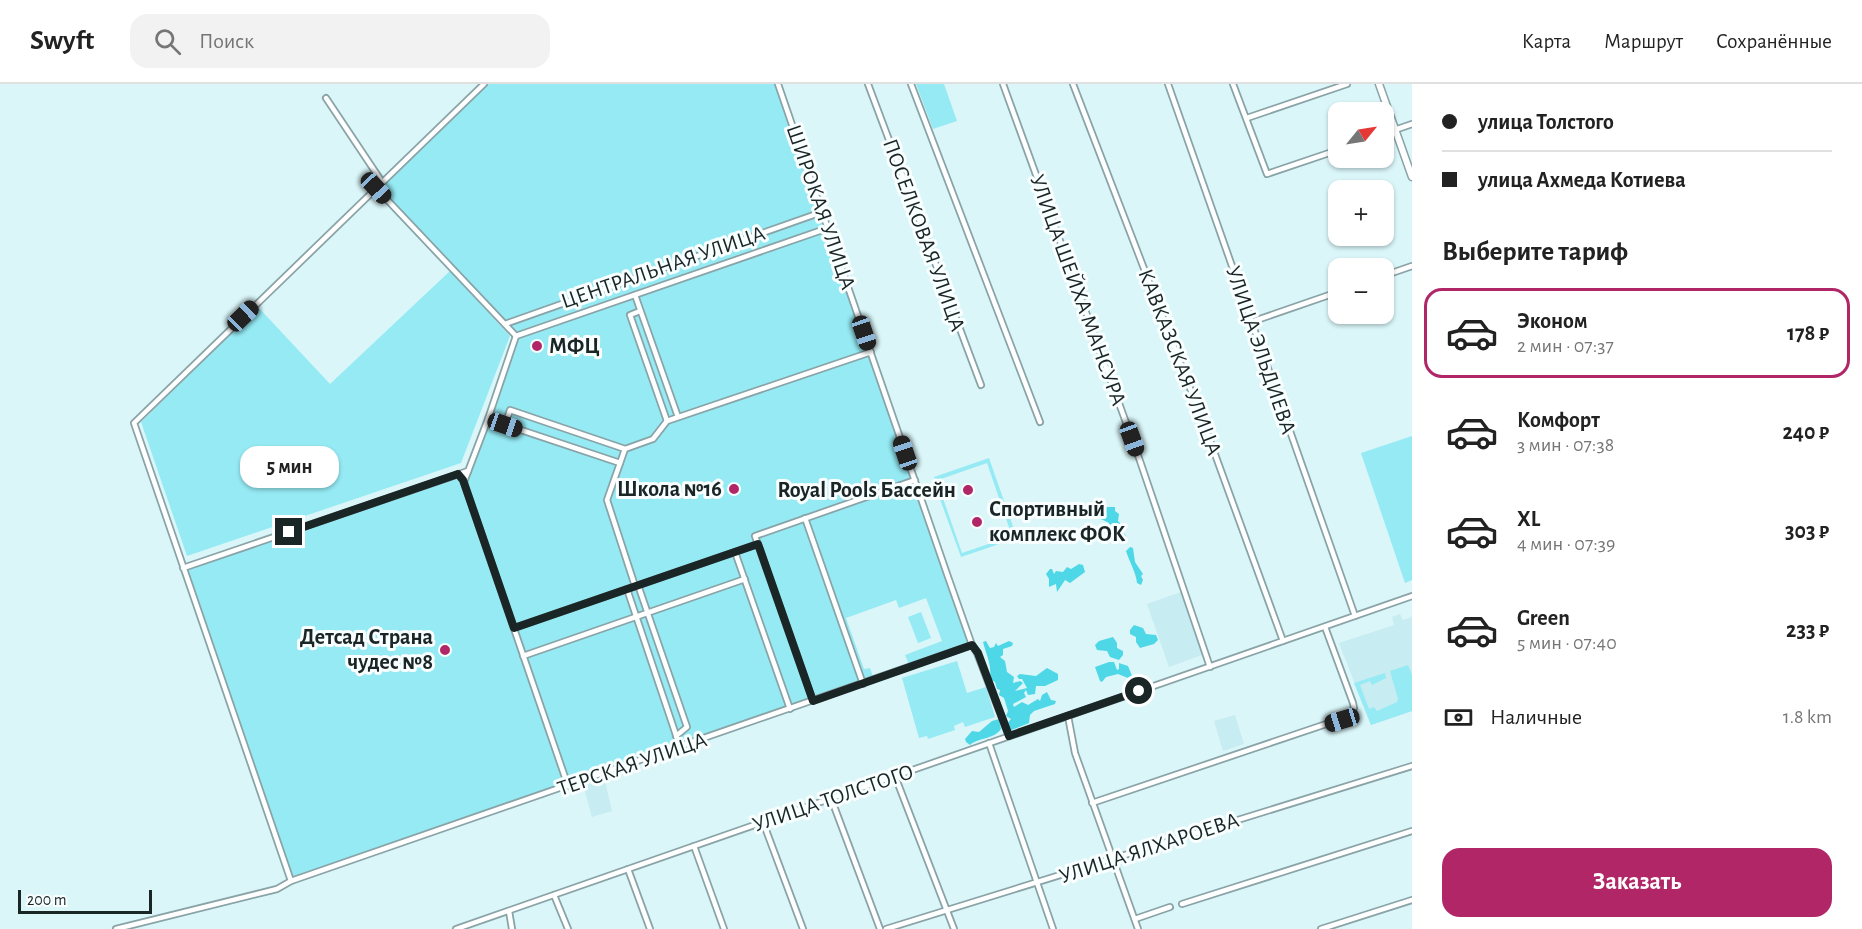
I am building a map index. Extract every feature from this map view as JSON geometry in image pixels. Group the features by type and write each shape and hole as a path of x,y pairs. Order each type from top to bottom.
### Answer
{"main road":[{"path":"1378,84 1412,177"}],"street":[{"path":"291,881 134,426 135,420 484,84"},
{"name":"ШИРОКАЯ УЛИЦА","path":"778,84 972,645 978,653 1009,736"},
{"name":"ПОСЕЛКОВАЯ УЛИЦА","path":"868,84 981,385"},
{"path":"911,84 1040,422"},
{"name":"УЛИЦА ШЕЙХА МАНСУРА","path":"1003,84 1140,461 1210,667"},
{"name":"КАВКАЗСКАЯ УЛИЦА","path":"1073,84 1208,435 1283,641"},
{"name":"УЛИЦА ЭЛЬДИЕВА","path":"1168,84 1355,616"},
{"path":"1233,84 1267,174 1328,153"},
{"path":"1247,118 1347,84"},
{"path":"326,98 382,182"},
{"path":"1395,130 1412,124"},
{"path":"376,188 516,336 464,482"},
{"name":"ЦЕНТРАЛЬНАЯ УЛИЦА","path":"505,324 822,212"},
{"name":"ЦЕНТРАЛЬНАЯ УЛИЦА","path":"516,336 828,228"},
{"path":"1394,272 1412,266"},
{"path":"635,295 678,417"},
{"path":"1251,321 1328,295"},
{"path":"640,311 630,315 667,421"},
{"path":"505,425 510,410 624,450 653,439 667,421 871,352"},
{"path":"488,419 620,463"},
{"path":"624,450 607,500 687,727 676,736"},
{"path":"183,568 468,471"},
{"path":"458,474 464,482 568,786"},
{"path":"813,701 755,536 915,480"},
{"path":"805,518 863,684"},
{"path":"514,628 758,544"},
{"path":"735,552 790,709"},
{"path":"523,656 745,579"},
{"path":"627,589 680,747"},
{"name":"УЛИЦА ТОЛСТОГО","path":"456,929 1412,596"},
{"path":"1092,803 1271,741 1347,719 1353,713 1353,703 1325,627"},
{"name":"ТЕРСКАЯ УЛИЦА","path":"116,929 277,889 291,881 972,645"},
{"path":"1068,716 1075,753 1138,929"},
{"path":"989,743 1053,929"},
{"name":"УЛИЦА ЯЛХАРОЕВА","path":"886,929 1412,766"},
{"path":"895,776 954,929"},
{"path":"831,798 880,929"},
{"path":"763,822 803,929"},
{"path":"1182,904 1412,831"},
{"path":"694,846 723,929"},
{"path":"628,869 650,929"},
{"path":"554,895 568,929"},
{"path":"1321,929 1412,900"},
{"path":"1135,920 1170,907"},
{"path":"509,911 512,929"}],"shaded area":[{"path":"484,84 778,84 972,645 910,667 905,655 942,641 926,598 899,608 896,600 846,618 864,669 870,668 874,680 291,881 183,568 468,470 516,336 376,188"},
{"path":"916,84 944,84 957,121 933,129"},
{"path":"450,271 510,336 461,463 187,556 141,422 258,307 330,384"},
{"path":"1412,436 1412,580 1405,583 1361,453"},
{"path":"989,458 1017,538 961,557 936,488 939,487 962,553 1012,536 987,463 935,481 934,477"},
{"path":"1103,507 1115,507 1115,511 1119,514 1118,521 1122,525 1121,529 1126,536 1125,541 1118,543 1107,529 1109,523 1099,518 1099,511"},
{"path":"1130,547 1133,548 1135,562 1143,574 1141,585 1137,583 1126,551"},
{"path":"1079,564 1083,565 1085,572 1070,583 1065,580 1057,592 1056,584 1049,587 1046,574 1050,569 1054,574 1056,571 1063,572 1067,567 1071,569"},
{"path":"1181,592 1202,655 1169,667 1147,604"},
{"path":"921,612 931,638 918,643 908,617"},
{"path":"1400,614 1403,620 1412,617 1412,711 1371,725 1339,643 1394,625 1392,617"},
{"path":"1134,625 1143,628 1146,634 1156,635 1158,640 1154,644 1140,648 1136,637 1130,634"},
{"path":"1113,637 1117,648 1123,651 1119,660 1110,657 1107,651 1097,650 1095,645 1099,641"},
{"path":"986,641 990,648 996,643 998,646 1009,641 1013,643 1012,646 1003,649 1003,655 1000,657 1005,661 1007,672 1014,677 1013,683 1020,681 1023,683 1015,691 1027,688 1022,679 1017,676 1020,674 1036,676 1047,668 1058,674 1058,680 1045,686 1036,686 1035,694 1028,695 1026,690 1024,693 1026,697 1013,704 1014,707 1022,702 1028,705 1038,699 1040,701 1042,695 1047,692 1051,700 1056,701 1055,704 1034,711 1030,715 1029,723 1009,731 1006,725 1011,719 1006,716 1008,711 1004,698 999,695 1000,690 997,689 995,682 990,679 989,664 983,642"},
{"path":"957,661 967,693 986,687 995,717 965,727 963,722 954,726 955,730 928,739 927,736 919,738 902,678"},
{"path":"1114,662 1117,670 1119,663 1128,666 1135,683 1133,687 1128,678 1118,674 1100,681 1095,667"},
{"path":"1408,665 1412,675 1412,711 1371,725 1354,683 1385,673 1386,678 1372,685 1370,681 1360,685 1369,709 1374,707 1377,711 1397,702 1398,699 1390,671"},
{"path":"1235,715 1244,744 1223,751 1214,721"},
{"path":"999,719 1001,729 998,733 970,745 966,742 965,739 972,731 979,732 992,721"},
{"path":"604,777 612,811 592,817 583,785"}],"place":[{"name":"МФЦ","path":"537,346"},
{"name":"Школа №16","path":"734,489"},
{"name":"Royal Pools Бассейн","path":"968,490"},
{"name":"Спортивный комплекс ФОК","path":"977,522"},
{"name":"Детсад Страна чудес №8","path":"445,650"}],"route":[{"path":"289,532 458,474 463,480 514,628 758,544 813,701 972,645 978,653 1009,736 1139,691"}]}
